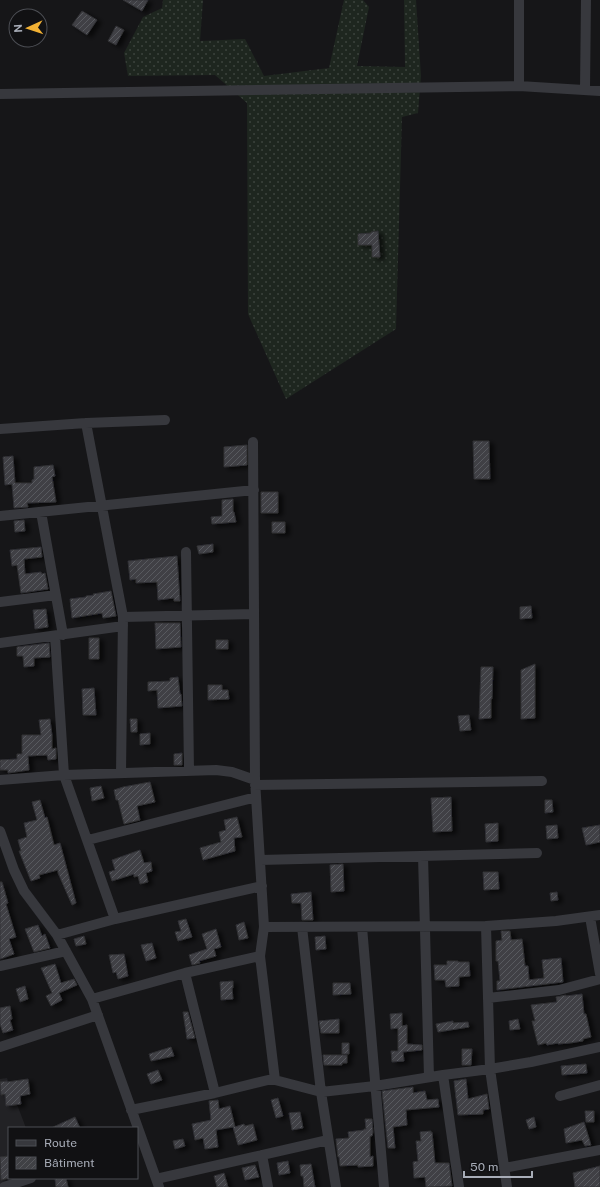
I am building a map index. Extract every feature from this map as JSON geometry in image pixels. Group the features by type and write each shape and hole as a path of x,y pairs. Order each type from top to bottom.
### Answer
{"street":[{"path":"519,0 519,86"},
{"path":"585,89 586,0"},
{"path":"0,94 519,86 600,90"},
{"path":"0,429 86,423 165,420"},
{"path":"86,423 123,621 121,773"},
{"path":"253,442 255,783 264,927 260,956 275,1080"},
{"path":"0,516 254,490"},
{"path":"41,512 56,595 59,635 64,775 116,919"},
{"path":"186,552 190,771"},
{"path":"0,602 56,595"},
{"path":"0,643 59,635 123,621 187,615 254,614"},
{"path":"0,780 64,775 226,771 255,783 542,781"},
{"path":"88,840 256,797"},
{"path":"0,831 14,870 24,890 57,935 92,999 131,1110 135,1127"},
{"path":"260,860 537,853"},
{"path":"423,856 429,1077"},
{"path":"57,935 116,919 262,886"},
{"path":"264,927 486,926 522,924 595,916 600,974"},
{"path":"486,926 490,1069 507,1187"},
{"path":"302,927 321,1092 336,1187"},
{"path":"362,927 384,1187"},
{"path":"0,966 66,951"},
{"path":"92,999 185,973 260,956"},
{"path":"185,973 215,1093"},
{"path":"488,998 559,990 600,979"},
{"path":"0,1047 98,1015"},
{"path":"131,1110 215,1093 260,1081 275,1080 321,1092 375,1086 490,1069 600,1047"},
{"path":"443,1075 459,1187"},
{"path":"560,1096 600,1085"},
{"path":"139,1141 157,1183 262,1155 328,1140"},
{"path":"504,1168 600,1150"},
{"path":"262,1155 268,1187"},
{"path":"4,1187 28,1179"}],"shaded area":[{"path":"163,0 203,0 200,41 245,39 264,76 329,68 344,0 363,0 369,7 357,66 405,67 404,0 416,0 421,76 418,113 402,117 396,329 286,399 248,314 247,103 215,75 128,76 124,53 143,17 162,8"},
{"path":"7,1078 26,1127 8,1127 8,1179 22,1179 0,1187 0,1079"}],"building":[{"path":"123,0 148,0 142,11"},
{"path":"82,11 97,20 87,35 72,25"},
{"path":"116,26 124,30 116,45 108,41"},
{"path":"378,231 380,257 372,257 372,245 358,245 358,234"},
{"path":"473,441 489,441 490,479 474,479"},
{"path":"247,445 247,465 224,467 224,447"},
{"path":"13,456 15,483 32,483 32,480 34,479 34,467 53,465 55,476 52,477 56,502 27,503 28,507 14,508 12,484 5,485 3,457"},
{"path":"261,492 278,492 278,513 261,513"},
{"path":"233,499 233,512 236,522 212,524 211,517 222,516 222,500"},
{"path":"24,520 25,531 15,532 14,521"},
{"path":"272,522 285,522 285,533 272,533"},
{"path":"213,544 213,552 199,554 197,546"},
{"path":"41,547 42,557 24,559 25,574 45,573 48,589 21,593 17,565 12,566 10,550"},
{"path":"177,556 180,601 174,601 174,598 158,600 157,582 136,583 136,579 130,580 128,561"},
{"path":"111,591 116,616 103,618 102,613 72,618 70,599"},
{"path":"531,606 532,618 520,619 520,607"},
{"path":"46,609 48,627 35,629 33,610"},
{"path":"155,623 180,623 181,647 156,649"},
{"path":"89,638 99,638 99,659 89,659"},
{"path":"216,640 228,640 228,649 216,649"},
{"path":"49,643 50,657 34,658 34,666 24,667 23,656 17,656 17,647"},
{"path":"535,664 535,718 521,719 521,670"},
{"path":"481,667 493,667 492,699 491,718 479,719"},
{"path":"178,677 182,706 158,708 157,690 148,691 148,682 170,681 170,678"},
{"path":"208,685 222,685 222,690 228,690 229,699 208,700"},
{"path":"94,688 96,715 83,715 82,689"},
{"path":"469,715 471,730 460,731 458,716"},
{"path":"50,719 52,749 56,748 56,759 48,760 47,755 28,756 29,770 8,773 8,770 0,770 0,760 17,759 17,754 22,754 22,735 41,735 39,720"},
{"path":"130,719 137,719 137,732 131,732"},
{"path":"150,733 150,744 140,745 140,734"},
{"path":"182,753 182,765 174,765 174,754"},
{"path":"150,782 155,802 137,806 140,820 124,824 114,790"},
{"path":"101,786 104,798 92,801 90,788"},
{"path":"451,797 452,831 433,832 431,798"},
{"path":"40,800 45,818 47,817 54,845 60,843 76,903 72,905 58,870 39,875 40,878 31,881 19,851 21,851 18,840 27,837 24,823 37,820 32,802"},
{"path":"545,800 552,800 553,812 545,813"},
{"path":"237,817 242,837 234,838 235,851 203,860 200,848 221,842 219,832 226,830 224,820"},
{"path":"498,823 498,841 486,842 485,824"},
{"path":"557,825 558,838 547,839 546,826"},
{"path":"600,825 600,842 586,845 582,828"},
{"path":"140,850 144,863 151,862 152,871 146,873 148,882 140,884 138,876 134,877 134,874 112,881 109,872 115,870 112,860"},
{"path":"343,864 344,891 331,892 330,865"},
{"path":"483,872 498,872 499,889 484,890"},
{"path":"0,882 2,882 8,903 6,904 16,937 9,939 14,954 0,959"},
{"path":"311,892 313,920 302,920 301,903 292,903 291,894"},
{"path":"557,892 558,900 551,901 550,893"},
{"path":"186,919 192,937 178,941 175,932 181,931 178,921"},
{"path":"244,922 248,938 239,940 236,925"},
{"path":"38,925 42,936 45,934 50,948 34,952 25,929"},
{"path":"216,929 221,947 214,949 216,956 199,961 200,963 192,965 189,955 207,949 202,934"},
{"path":"501,931 510,931 511,940 522,939 525,966 528,966 529,980 544,978 542,960 561,958 563,982 497,990 497,981 500,981 498,961 496,961 496,941 502,940"},
{"path":"84,936 86,944 76,946 74,939"},
{"path":"325,936 326,949 316,950 315,937"},
{"path":"152,943 156,958 146,961 141,945"},
{"path":"124,954 128,976 118,979 116,972 113,973 109,955"},
{"path":"447,961 469,962 470,976 459,977 459,986 446,987 445,980 435,980 434,965 447,965"},
{"path":"55,964 61,983 74,979 77,985 59,993 62,1000 51,1006 46,996 52,993 41,968"},
{"path":"233,981 233,999 221,1000 220,982"},
{"path":"333,983 350,983 351,994 333,995"},
{"path":"25,986 28,999 20,1002 16,989"},
{"path":"582,994 584,1014 586,1014 591,1037 583,1039 583,1041 570,1043 547,1045 546,1043 538,1045 532,1021 535,1021 531,1005 557,1002 556,997"},
{"path":"10,1006 12,1019 10,1020 13,1030 3,1033 0,1024 0,1008"},
{"path":"183,1012 188,1012 195,1038 187,1039"},
{"path":"402,1013 402,1026 407,1025 407,1044 422,1045 422,1050 403,1052 404,1061 392,1062 391,1051 398,1051 398,1028 391,1029 390,1014"},
{"path":"339,1019 339,1033 321,1033 319,1021"},
{"path":"518,1019 520,1029 510,1030 509,1021"},
{"path":"453,1021 453,1023 468,1022 469,1027 438,1032 436,1024"},
{"path":"342,1043 349,1043 349,1054 342,1054"},
{"path":"171,1047 174,1056 151,1061 149,1054"},
{"path":"462,1049 472,1049 471,1065 462,1065"},
{"path":"323,1055 347,1055 347,1063 342,1063 342,1065 324,1065"},
{"path":"586,1064 587,1073 562,1075 561,1066"},
{"path":"158,1070 162,1080 151,1084 147,1074"},
{"path":"28,1079 30,1094 20,1096 21,1104 6,1106 5,1094 1,1095 0,1082"},
{"path":"466,1079 468,1099 487,1094 489,1109 483,1110 483,1114 458,1115 454,1081"},
{"path":"413,1087 413,1093 425,1091 427,1100 438,1099 439,1107 406,1110 407,1125 393,1127 395,1148 388,1148 382,1091"},
{"path":"278,1098 283,1116 276,1118 271,1100"},
{"path":"218,1100 219,1109 230,1106 235,1127 244,1124 245,1126 253,1124 257,1140 238,1145 233,1127 216,1130 218,1147 205,1149 203,1138 195,1140 192,1124 211,1120 209,1101"},
{"path":"585,1111 594,1111 594,1122 586,1122"},
{"path":"300,1112 303,1128 292,1130 289,1113"},
{"path":"75,1117 80,1127 53,1127"},
{"path":"534,1117 536,1127 529,1129 526,1120"},
{"path":"365,1119 372,1119 373,1132 372,1136 370,1136 370,1157 373,1156 373,1166 340,1166 336,1139 349,1138 348,1132 366,1129"},
{"path":"584,1122 591,1145 585,1146 582,1140 566,1143 564,1129"},
{"path":"431,1131 435,1163 449,1163 452,1186 426,1187 425,1177 414,1178 413,1162 418,1161 416,1141 421,1141 420,1132"},
{"path":"183,1139 185,1146 175,1149 173,1141"},
{"path":"8,1156 8,1178 1,1180 0,1157"},
{"path":"288,1161 290,1173 279,1175 277,1163"},
{"path":"311,1164 315,1187 304,1187 300,1165"},
{"path":"255,1165 259,1177 245,1180 242,1168"},
{"path":"600,1166 600,1187 575,1187 573,1173"},
{"path":"224,1173 228,1187 217,1187 214,1176"},
{"path":"55,1179 66,1179 68,1187 56,1187"}]}
